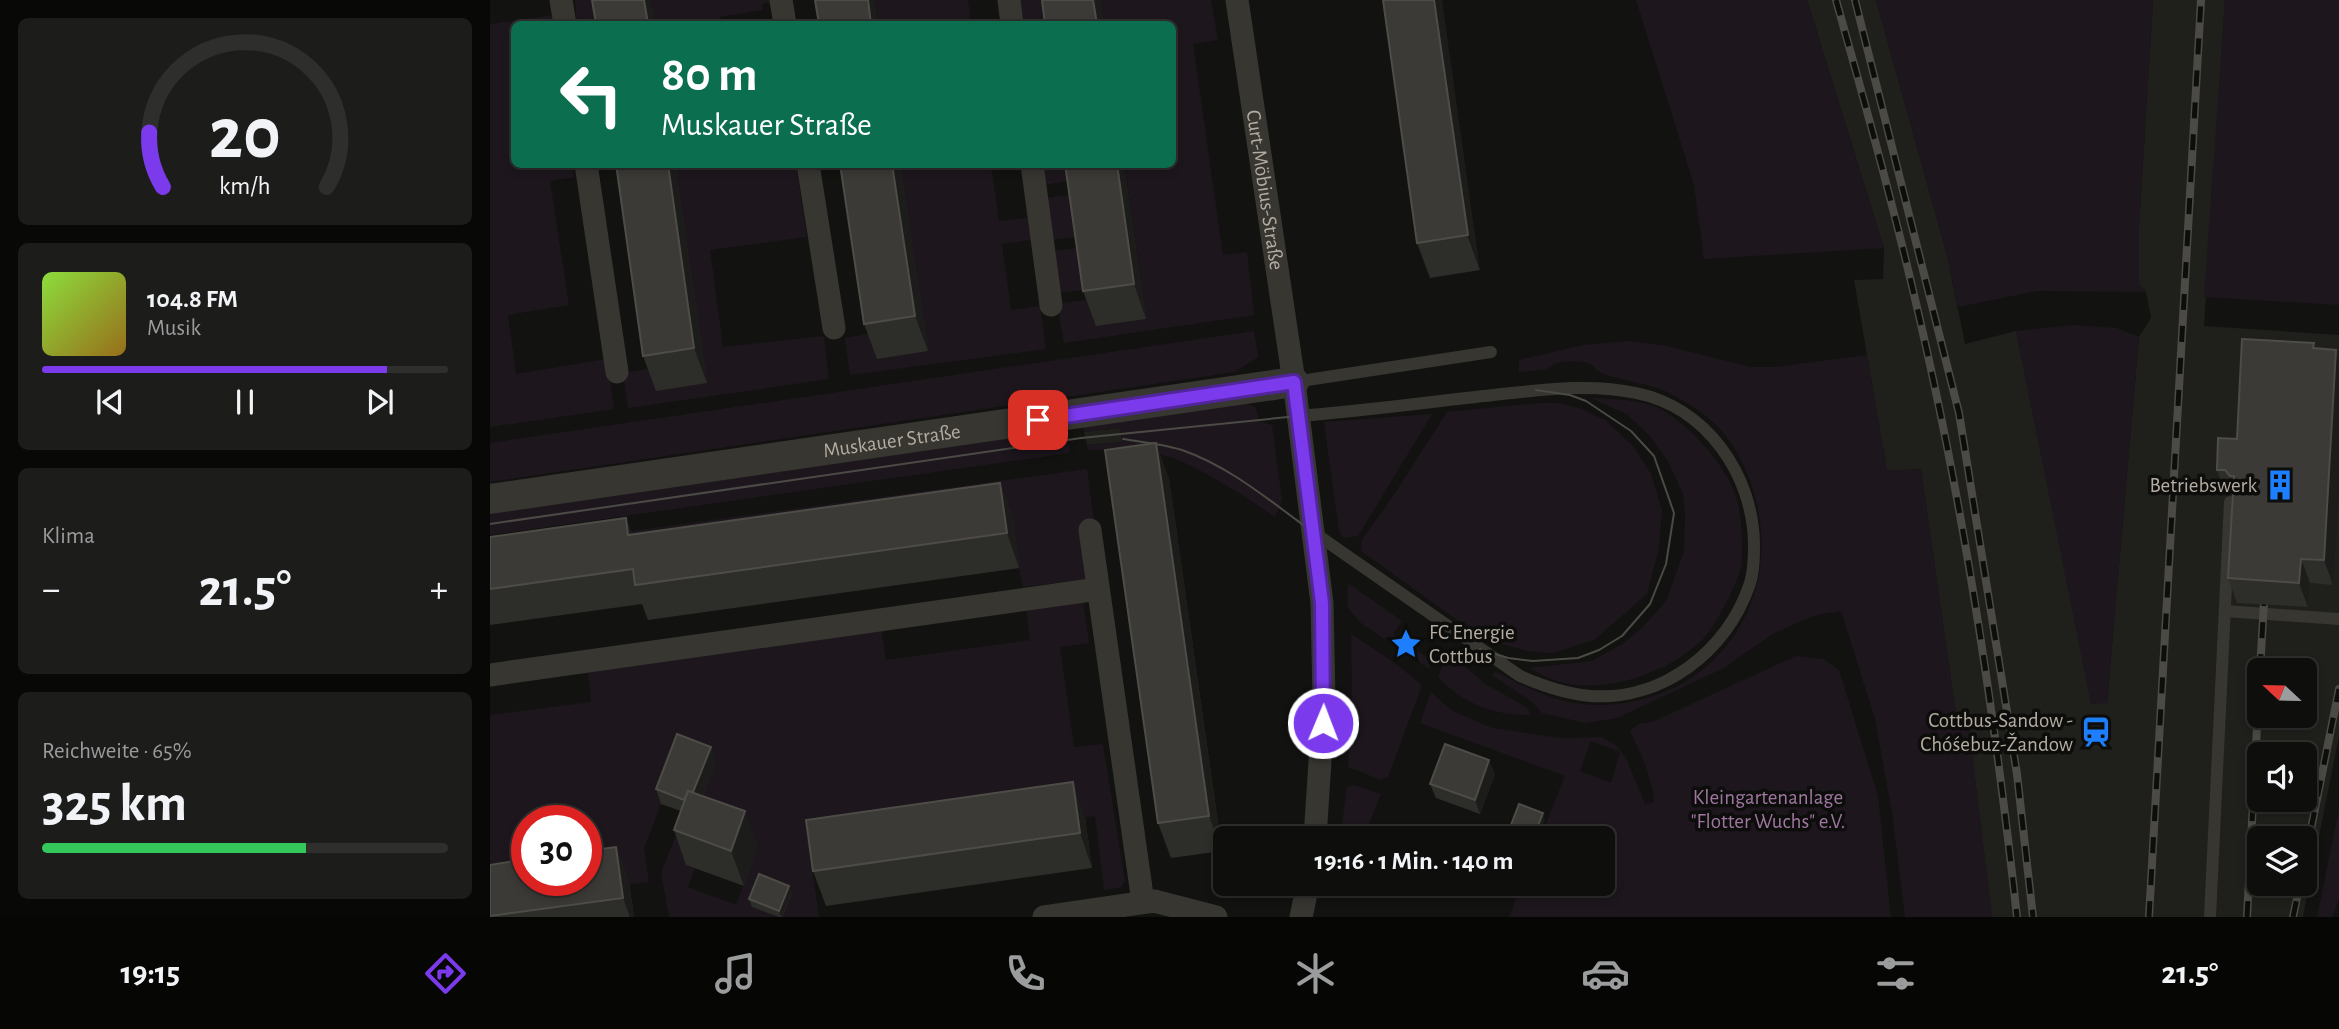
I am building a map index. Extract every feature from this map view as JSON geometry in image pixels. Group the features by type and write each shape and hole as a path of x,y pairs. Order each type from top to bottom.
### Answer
{"street":[{"path":"561,0 564,21"},
{"path":"781,0 784,21"},
{"path":"1009,0 1012,21"},
{"name":"Curt-Möbius-Straße","path":"1237,0 1294,382 1322,603 1324,700 1316,826"},
{"path":"587,168 617,372"},
{"path":"808,168 834,328"},
{"path":"1032,168 1051,305"},
{"name":"Muskauer Straße","path":"490,499 1294,382"},
{"path":"1090,530 1143,902"},
{"path":"490,675 1098,589"},
{"path":"1301,917 1305,896"},
{"path":"1044,917 1154,901 1216,917"}],"lane":[{"path":"1294,382 1490,352"},
{"path":"1298,416 1536,390 1613,389 1654,398 1691,418 1708,433 1733,463 1751,513 1754,555 1750,584 1739,609 1710,651 1692,666 1658,684 1618,695 1593,696 1549,688 1520,676 1312,531"},
{"path":"2210,917 2231,502"},
{"path":"2225,611 2339,619"}],"shaded area":[{"path":"1807,0 1876,0 1947,255 1965,344 2016,331 2092,704 2107,702 2139,337 2151,318 2146,292 2139,284 2139,225 2153,0 2225,0 2204,326 2339,335 2339,736 2317,847 2317,826 2247,826 2247,896 2307,896 2303,917 1992,917 1967,714 1956,714 1921,469 1887,471 1854,280 1883,279 1884,248"},
{"path":"1120,428 1122,442 1087,445 1084,432"}],"green space":[{"path":"575,0 773,2 762,4 763,10 720,17 721,21 654,21 653,12 616,21 577,21"},
{"path":"875,0 968,0 971,21 878,21"},
{"path":"1018,0 1049,0 1053,21 1022,21"},
{"path":"1101,0 1211,0 1218,40 1193,44 1223,255 1247,252 1254,315 1064,343 1057,304 1092,299 1146,319 1125,168 1176,168 1176,21 1104,21"},
{"path":"1636,0 1807,0 1884,248 1704,259 1694,185"},
{"path":"1876,0 2153,0 2139,225 2139,284 2146,292 2037,291 1958,307 1947,255"},
{"path":"2225,0 2339,0 2339,305 2204,297"},
{"path":"553,15 554,21 511,21"},
{"path":"511,21 511,168 572,168 574,177 550,181 569,305 508,315 516,374 607,359 614,409 490,427 490,24"},
{"path":"675,168 796,168 807,237 710,250 723,347 824,336 829,379 628,408 623,373 653,368"},
{"path":"900,168 991,168 999,221 1027,218 1031,240 1002,244 1011,310 1040,306 1046,349 850,375 845,338 873,333"},
{"path":"1041,168 1073,168 1075,180 1044,185"},
{"path":"1077,194 1083,236 1052,240 1046,198"},
{"path":"1084,247 1091,289 1060,293 1053,251"},
{"path":"2072,325 2117,328 2139,337 2107,703 2091,704 2016,331"},
{"path":"1254,331 1258,357 1235,372 490,482 490,443"},
{"path":"1628,341 1667,346 1750,367 1777,367 1867,355 1887,471 1921,469 1956,713 1967,713 1992,917 1905,917 1892,813 1875,719 1841,611 1816,615 1774,633 1724,668 1617,718 1585,723 1542,713 1533,703 1492,675 1495,671 1533,690 1572,703 1600,705 1640,700 1676,687 1706,666 1731,640 1748,609 1759,574 1761,536 1755,496 1739,456 1719,428 1698,410 1665,391 1604,374 1587,363 1560,362 1546,369 1519,372 1519,360 1583,345"},
{"path":"1591,398 1654,406 1678,421 1702,443 1722,469 1735,494 1741,520 1742,558 1730,596 1718,618 1706,636 1686,653 1670,664 1633,679 1575,685 1557,681 1528,668 1592,661 1624,643 1643,627 1666,601 1684,552 1683,494 1668,461 1650,436 1628,415"},
{"path":"1557,403 1582,409 1605,420 1633,446 1651,474 1662,510 1659,548 1647,594 1594,640 1553,653 1526,651 1487,639 1361,551 1362,540 1447,412"},
{"path":"1231,404 1248,404 1256,408 1259,421 1272,425 1282,500 1275,517 1184,462 1140,451 1088,450 1087,445 1122,442 1120,428 1084,432 1083,426"},
{"path":"1432,414 1358,536 1344,538 1339,532 1324,422"},
{"path":"1066,430 1070,453 490,535 490,514"},
{"path":"1087,469 1094,521 1080,524 1088,579 1023,587 1019,568 641,570 618,533"},
{"path":"1348,583 1402,621 1393,634 1432,661 1429,669 1361,623 1347,607"},
{"path":"1083,601 1089,643 1060,647 1074,747 1103,744 1125,881 1121,887 1104,890 1095,816 819,855 818,846 809,848 819,917 669,917 661,872 683,819 687,865 695,869 688,887 736,905 758,846 704,813 683,748 644,848 649,882 602,888 602,805 511,805 511,896 532,896 490,901 490,715 591,702 588,672 881,629 886,660 1030,640 1026,608"},
{"path":"1351,634 1422,685 1388,777 1381,780 1348,767 1352,687"},
{"name":"Kleingartenanlage \"Flotter Wuchs\" e.V.","path":"1796,656 1824,659 1839,670 1878,796 1891,917 1509,917 1517,896 1615,896 1615,826 1545,826 1565,776 1420,723 1431,692 1451,710 1492,728 1560,738 1602,737 1617,746 1626,758 1645,804 1654,802 1645,766 1630,731 1638,724 1652,722","holes":["1591,741 1620,752 1611,783 1580,771"]},
{"path":"1445,659 1458,661 1484,683 1526,707 1531,715 1492,710 1458,694 1438,677"},
{"path":"1354,785 1381,794 1368,826 1342,826 1347,787"},
{"path":"2339,809 2339,899 2332,917 2317,917"}],"building":[{"path":"592,0 644,0 648,21 596,21"},
{"path":"815,0 868,0 871,21 818,21"},
{"path":"1042,0 1093,0 1096,21 1045,21"},
{"path":"1383,0 1434,0 1468,235 1417,243"},
{"path":"617,168 669,168 694,348 643,356"},
{"path":"841,168 893,168 915,316 864,324"},
{"path":"1066,168 1118,168 1134,284 1083,291"},
{"name":"Betriebswerk","path":"2242,339 2314,343 2313,348 2336,350 2324,560 2301,559 2299,583 2228,578 2234,476 2230,476 2225,470 2217,470 2218,438 2237,439"},
{"path":"1156,443 1209,816 1158,823 1105,450"},
{"path":"1000,483 1007,533 635,585 633,569 490,589 490,537 626,518 628,535"},
{"path":"677,734 711,747 693,792 688,791 684,800 656,789"},
{"path":"1445,744 1489,760 1475,800 1430,784"},
{"path":"1073,782 1080,833 813,871 806,820"},
{"path":"688,791 745,811 731,851 674,830"},
{"path":"1519,804 1543,813 1538,826 1511,826"},
{"path":"616,847 623,898 490,916 490,865 511,862 511,896 602,896 602,849"},
{"path":"759,874 789,886 779,911 749,899"}],"tram line":[{"path":"1480,649 1508,658 1533,661 1578,658 1599,650 1622,636 1650,604 1666,564 1674,513 1654,456 1631,431 1586,401 1570,395 1536,390"},
{"path":"490,524 1081,438 1298,416"},
{"path":"1123,439 1168,446 1200,457 1250,486 1313,532"}],"railway":[{"path":"1836,0 1899,233 1946,441 1982,644 2017,917"},
{"path":"1855,0 1959,413 2017,774 2033,917"},
{"path":"2149,917 2201,0"},
{"path":"2261,658 2265,586"},
{"path":"2312,826 2339,689"},
{"path":"2247,917 2257,728"},
{"path":"2293,917 2297,896"}],"place":[{"name":"Betriebswerk","path":"2280,485"},
{"name":"FC Energie Cottbus","path":"1406,644"},
{"name":"Cottbus-Sandow - Chóśebuz-Žandow","path":"2096,732"}],"route":[{"path":"1038,420 1294,382 1322,603 1323,723"}]}
